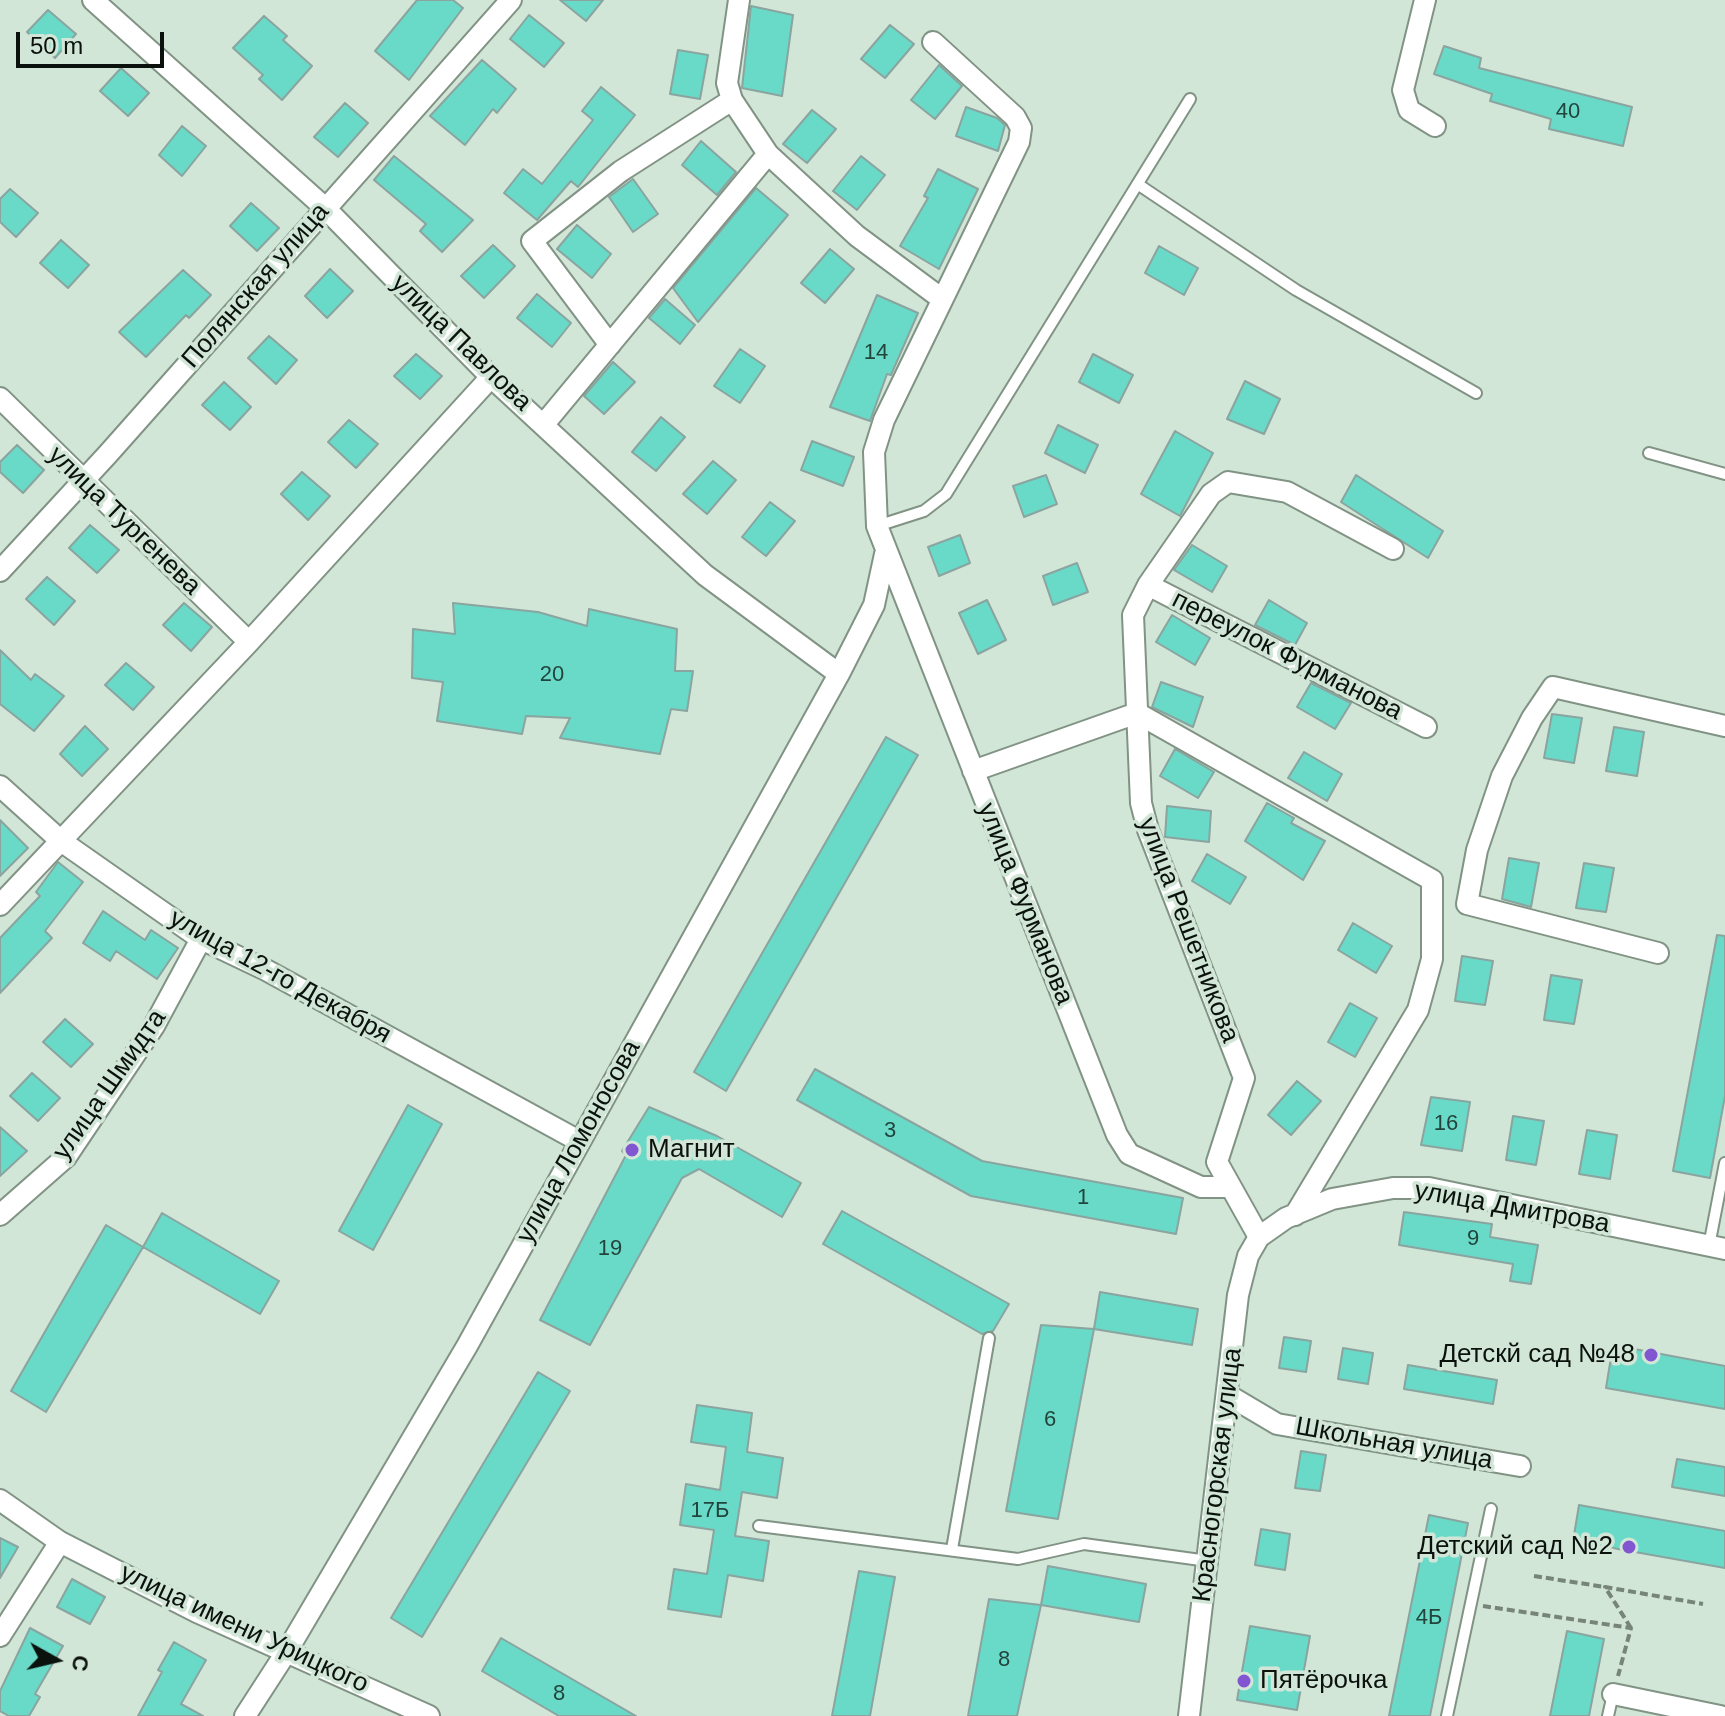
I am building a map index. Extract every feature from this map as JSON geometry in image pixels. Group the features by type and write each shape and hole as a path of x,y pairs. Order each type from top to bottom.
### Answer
{"street":[{"name":"улица Павлова","path":"93,0 324,207 491,377 705,575 745,601 839,674"},
{"name":"Полянская улица","path":"0,571 83,482 511,0"},
{"path":"739,0 727,83 732,100 768,154 857,236 942,299"},
{"path":"1425,0 1403,90 1409,110 1435,126"},
{"name":"улица Фурманова","path":"933,42 1015,117 1021,128 1019,142 884,420 874,452 872,481 877,526 885,554 1117,1135 1129,1154 1201,1187 1228,1187"},
{"path":"610,345 532,241 621,171 732,100"},
{"path":"544,424 768,154"},
{"path":"0,905 249,642 491,377"},
{"name":"улица Тургенева","path":"0,398 249,642"},
{"name":"улица Решетникова","path":"1259,1237 1228,1187 1217,1162 1244,1078 1148,830 1141,803 1133,615 1148,585 1211,494 1228,482 1287,492 1393,549"},
{"name":"улица Ломоносова","path":"245,1716 287,1651 467,1346 839,674 874,605 885,554"},
{"name":"переулок Фурманова","path":"1148,585 1426,727"},
{"path":"1658,953 1467,904 1477,850 1502,776 1532,718 1553,687 1725,726"},
{"path":"973,771 1137,713 1432,880 1432,959 1418,1010 1295,1215"},
{"name":"улица 12-го Декабря","path":"0,786 61,841 201,939 266,970 579,1141"},
{"name":"улица Шмидта","path":"0,1215 66,1157 154,1026 201,939"},
{"name":"улица Дмитрова","path":"1259,1237 1295,1215 1332,1199 1393,1188 1429,1188 1717,1248"},
{"name":"Красногорская улица","path":"1189,1716 1238,1295 1248,1256 1259,1237"},
{"name":"Школьная улица","path":"1228,1395 1277,1424 1520,1466"},
{"name":"улица имени Урицкого","path":"0,1500 60,1542 197,1612 429,1716"},
{"path":"0,1636 60,1542"},
{"path":"1613,1694 1720,1716"}],"lane":[{"path":"877,526 924,511 946,494 1190,99"},
{"path":"1139,185 1296,290 1476,393"},
{"path":"1649,453 1725,474"},
{"path":"1717,1248 1725,1163"},
{"path":"952,1549 989,1338"},
{"path":"1447,1716 1491,1509"},
{"path":"759,1526 1018,1559 1084,1544 1208,1561"},
{"path":"1608,1716 1613,1694"}],"path":[{"path":"1534,1576 1703,1604"},
{"path":"1605,1587 1631,1628 1613,1694"},
{"path":"1469,1604 1631,1628"}],"building":[{"path":"417,0 453,0 463,8 409,80 375,51"},
{"path":"560,0 603,0 586,21"},
{"path":"751,6 793,15 782,96 742,88"},
{"path":"48,10 76,34 55,58 27,32"},
{"path":"529,15 564,43 544,67 510,39"},
{"path":"264,16 287,36 283,40 312,66 282,100 259,79 263,75 233,48"},
{"path":"890,25 914,44 885,78 861,59"},
{"path":"1444,46 1481,58 1479,68 1632,107 1623,146 1549,129 1551,119 1490,101 1492,94 1434,74"},
{"path":"678,50 708,55 700,99 670,94"},
{"path":"482,60 516,89 497,113 493,109 465,145 430,116"},
{"path":"939,65 962,86 935,119 911,100"},
{"path":"121,68 149,93 128,116 100,91"},
{"path":"601,87 635,115 578,187 571,181 537,220 504,193 523,169 542,184 593,120 582,111"},
{"path":"345,103 368,123 338,157 314,137"},
{"path":"966,107 997,118 1005,125 998,151 956,136"},
{"path":"812,110 836,129 807,163 783,144"},
{"path":"182,126 206,146 182,176 159,155"},
{"path":"701,141 736,172 717,195 682,165"},
{"path":"394,156 473,220 442,252 420,231 426,224 374,180"},
{"path":"861,156 885,175 857,210 833,191"},
{"path":"938,169 978,189 939,269 900,246 928,198 924,196"},
{"path":"633,179 658,214 633,232 609,197"},
{"path":"756,188 788,215 698,322 673,288"},
{"path":"10,189 38,213 16,237 0,222 0,199"},
{"path":"251,203 279,228 257,251 230,226"},
{"path":"577,225 611,254 592,278 557,249"},
{"path":"61,240 89,265 68,288 40,263"},
{"path":"493,245 515,266 484,298 461,276"},
{"path":"1159,246 1198,268 1184,295 1145,273"},
{"path":"830,249 854,269 825,303 801,283"},
{"path":"330,269 353,291 327,318 305,296"},
{"path":"183,270 211,295 189,318 186,315 146,357 119,332"},
{"path":"537,294 571,323 552,347 517,318"},
{"path":"877,295 918,313 891,375 887,374 870,421 830,407"},
{"path":"665,299 695,325 680,344 649,318"},
{"path":"269,336 297,360 276,384 248,358"},
{"path":"740,349 765,366 740,403 714,386"},
{"path":"416,354 442,376 420,399 394,376"},
{"path":"1093,354 1133,375 1119,403 1079,382"},
{"path":"613,362 635,382 604,414 584,396"},
{"path":"1245,381 1280,399 1264,434 1227,419"},
{"path":"224,382 251,407 230,430 202,405"},
{"path":"661,417 685,437 656,471 632,452"},
{"path":"349,420 378,444 356,468 328,442"},
{"path":"1058,425 1098,445 1085,473 1045,453"},
{"path":"1175,431 1213,453 1180,516 1141,494"},
{"path":"812,441 854,457 843,486 801,470"},
{"path":"17,445 44,470 23,493 0,472 0,462"},
{"path":"713,461 736,480 707,514 683,494"},
{"path":"302,472 330,496 308,520 281,494"},
{"path":"1046,475 1057,504 1024,517 1013,486"},
{"path":"1356,475 1443,531 1428,558 1341,502"},
{"path":"770,502 795,521 766,556 742,537"},
{"path":"90,525 119,550 97,573 69,548"},
{"path":"960,535 970,563 939,576 928,547"},
{"path":"1192,545 1227,566 1212,592 1174,570"},
{"path":"1077,563 1088,592 1053,605 1043,576"},
{"path":"47,577 75,601 54,625 26,599"},
{"path":"987,600 1006,640 978,654 959,613"},
{"path":"1269,600 1307,623 1295,645 1255,625"},
{"path":"184,603 212,627 191,651 163,625"},
{"path":"453,603 538,612 587,626 589,609 677,629 675,671 693,671 687,711 671,709 660,754 560,738 570,718 526,716 522,734 437,721 443,682 412,678 413,629 455,634"},
{"path":"1172,615 1210,638 1195,665 1156,642"},
{"path":"0,650 31,680 35,674 64,696 34,731 0,704"},
{"path":"126,663 154,687 133,710 105,685"},
{"path":"1161,682 1203,697 1193,727 1152,707"},
{"path":"1311,683 1351,703 1335,729 1297,707"},
{"path":"1552,714 1582,718 1574,763 1544,758"},
{"path":"85,726 108,749 82,776 60,754"},
{"path":"1614,727 1644,732 1637,776 1606,771"},
{"path":"886,737 918,755 726,1091 694,1072"},
{"path":"1175,749 1214,772 1198,798 1160,776"},
{"path":"1304,752 1342,774 1327,801 1288,778"},
{"path":"1267,803 1294,818 1291,823 1325,841 1303,880 1245,841"},
{"path":"1167,806 1211,811 1209,842 1165,837"},
{"path":"0,820 28,848 0,876"},
{"path":"1207,854 1246,877 1230,904 1192,881"},
{"path":"1509,858 1539,863 1531,907 1502,899"},
{"path":"58,862 83,882 45,931 52,938 0,993 0,938 40,896 36,892"},
{"path":"1584,863 1614,868 1606,912 1576,908"},
{"path":"103,911 145,940 151,930 178,948 157,979 116,951 110,961 83,943"},
{"path":"1353,923 1392,946 1376,973 1338,950"},
{"path":"1717,935 1725,936 1725,1096 1710,1178 1673,1171"},
{"path":"1462,956 1493,961 1485,1005 1455,1001"},
{"path":"1551,975 1582,980 1574,1024 1544,1020"},
{"path":"1350,1003 1377,1018 1355,1057 1328,1042"},
{"path":"65,1019 93,1044 71,1067 43,1042"},
{"path":"815,1069 982,1161 1183,1198 1176,1234 971,1196 797,1100"},
{"path":"32,1073 60,1098 38,1121 10,1096"},
{"path":"1297,1081 1321,1101 1291,1135 1268,1115"},
{"path":"1431,1097 1470,1102 1462,1151 1421,1145"},
{"path":"408,1105 442,1124 373,1250 339,1231"},
{"path":"649,1107 717,1136 801,1183 782,1217 699,1169 682,1178 590,1345 540,1320 626,1155 622,1151"},
{"path":"1513,1116 1544,1121 1536,1165 1506,1160"},
{"path":"0,1127 27,1151 0,1176"},
{"path":"1587,1130 1617,1135 1610,1179 1579,1174"},
{"path":"842,1211 1009,1304 993,1331 982,1334 823,1244"},
{"path":"1404,1212 1492,1224 1490,1237 1538,1245 1531,1284 1510,1281 1513,1264 1399,1245"},
{"path":"162,1213 279,1281 260,1314 143,1247"},
{"path":"106,1225 143,1247 46,1412 11,1391"},
{"path":"1100,1292 1198,1309 1192,1345 1094,1329"},
{"path":"1041,1325 1094,1329 1058,1519 1006,1511"},
{"path":"1284,1337 1311,1341 1306,1372 1279,1368"},
{"path":"1613,1345 1725,1366 1725,1409 1606,1388"},
{"path":"1343,1348 1373,1353 1368,1384 1338,1379"},
{"path":"1408,1365 1497,1380 1493,1404 1404,1389"},
{"path":"538,1372 570,1391 422,1637 391,1618"},
{"path":"697,1405 752,1413 747,1452 783,1458 777,1498 742,1492 735,1536 769,1541 763,1581 728,1575 721,1617 668,1609 674,1569 707,1574 714,1530 680,1525 686,1484 720,1490 726,1447 691,1442"},
{"path":"1301,1451 1326,1455 1320,1491 1295,1488"},
{"path":"1677,1459 1725,1467 1725,1496 1672,1487"},
{"path":"1579,1505 1725,1531 1725,1568 1573,1541"},
{"path":"1429,1515 1468,1523 1430,1716 1389,1716"},
{"path":"1261,1529 1290,1534 1285,1570 1255,1565"},
{"path":"0,1538 18,1547 0,1578"},
{"path":"1048,1566 1146,1584 1139,1622 1041,1605"},
{"path":"859,1571 895,1577 870,1716 832,1716"},
{"path":"72,1579 105,1597 90,1624 57,1607"},
{"path":"989,1599 1041,1605 1017,1716 968,1716"},
{"path":"1250,1626 1310,1636 1297,1710 1237,1700"},
{"path":"30,1628 63,1646 35,1694 40,1697 29,1716 9,1716 0,1711 0,1691"},
{"path":"1567,1631 1604,1639 1589,1716 1550,1716"},
{"path":"501,1638 636,1716 559,1716 482,1671"},
{"path":"174,1642 206,1660 181,1704 203,1716 138,1716 162,1672 158,1670"}],"place":[{"name":"Магнит","path":"632,1150"},
{"name":"Детскй сад №48","path":"1651,1355"},
{"name":"Детский сад №2","path":"1629,1547"},
{"name":"Пятёрочка","path":"1244,1681"}]}
